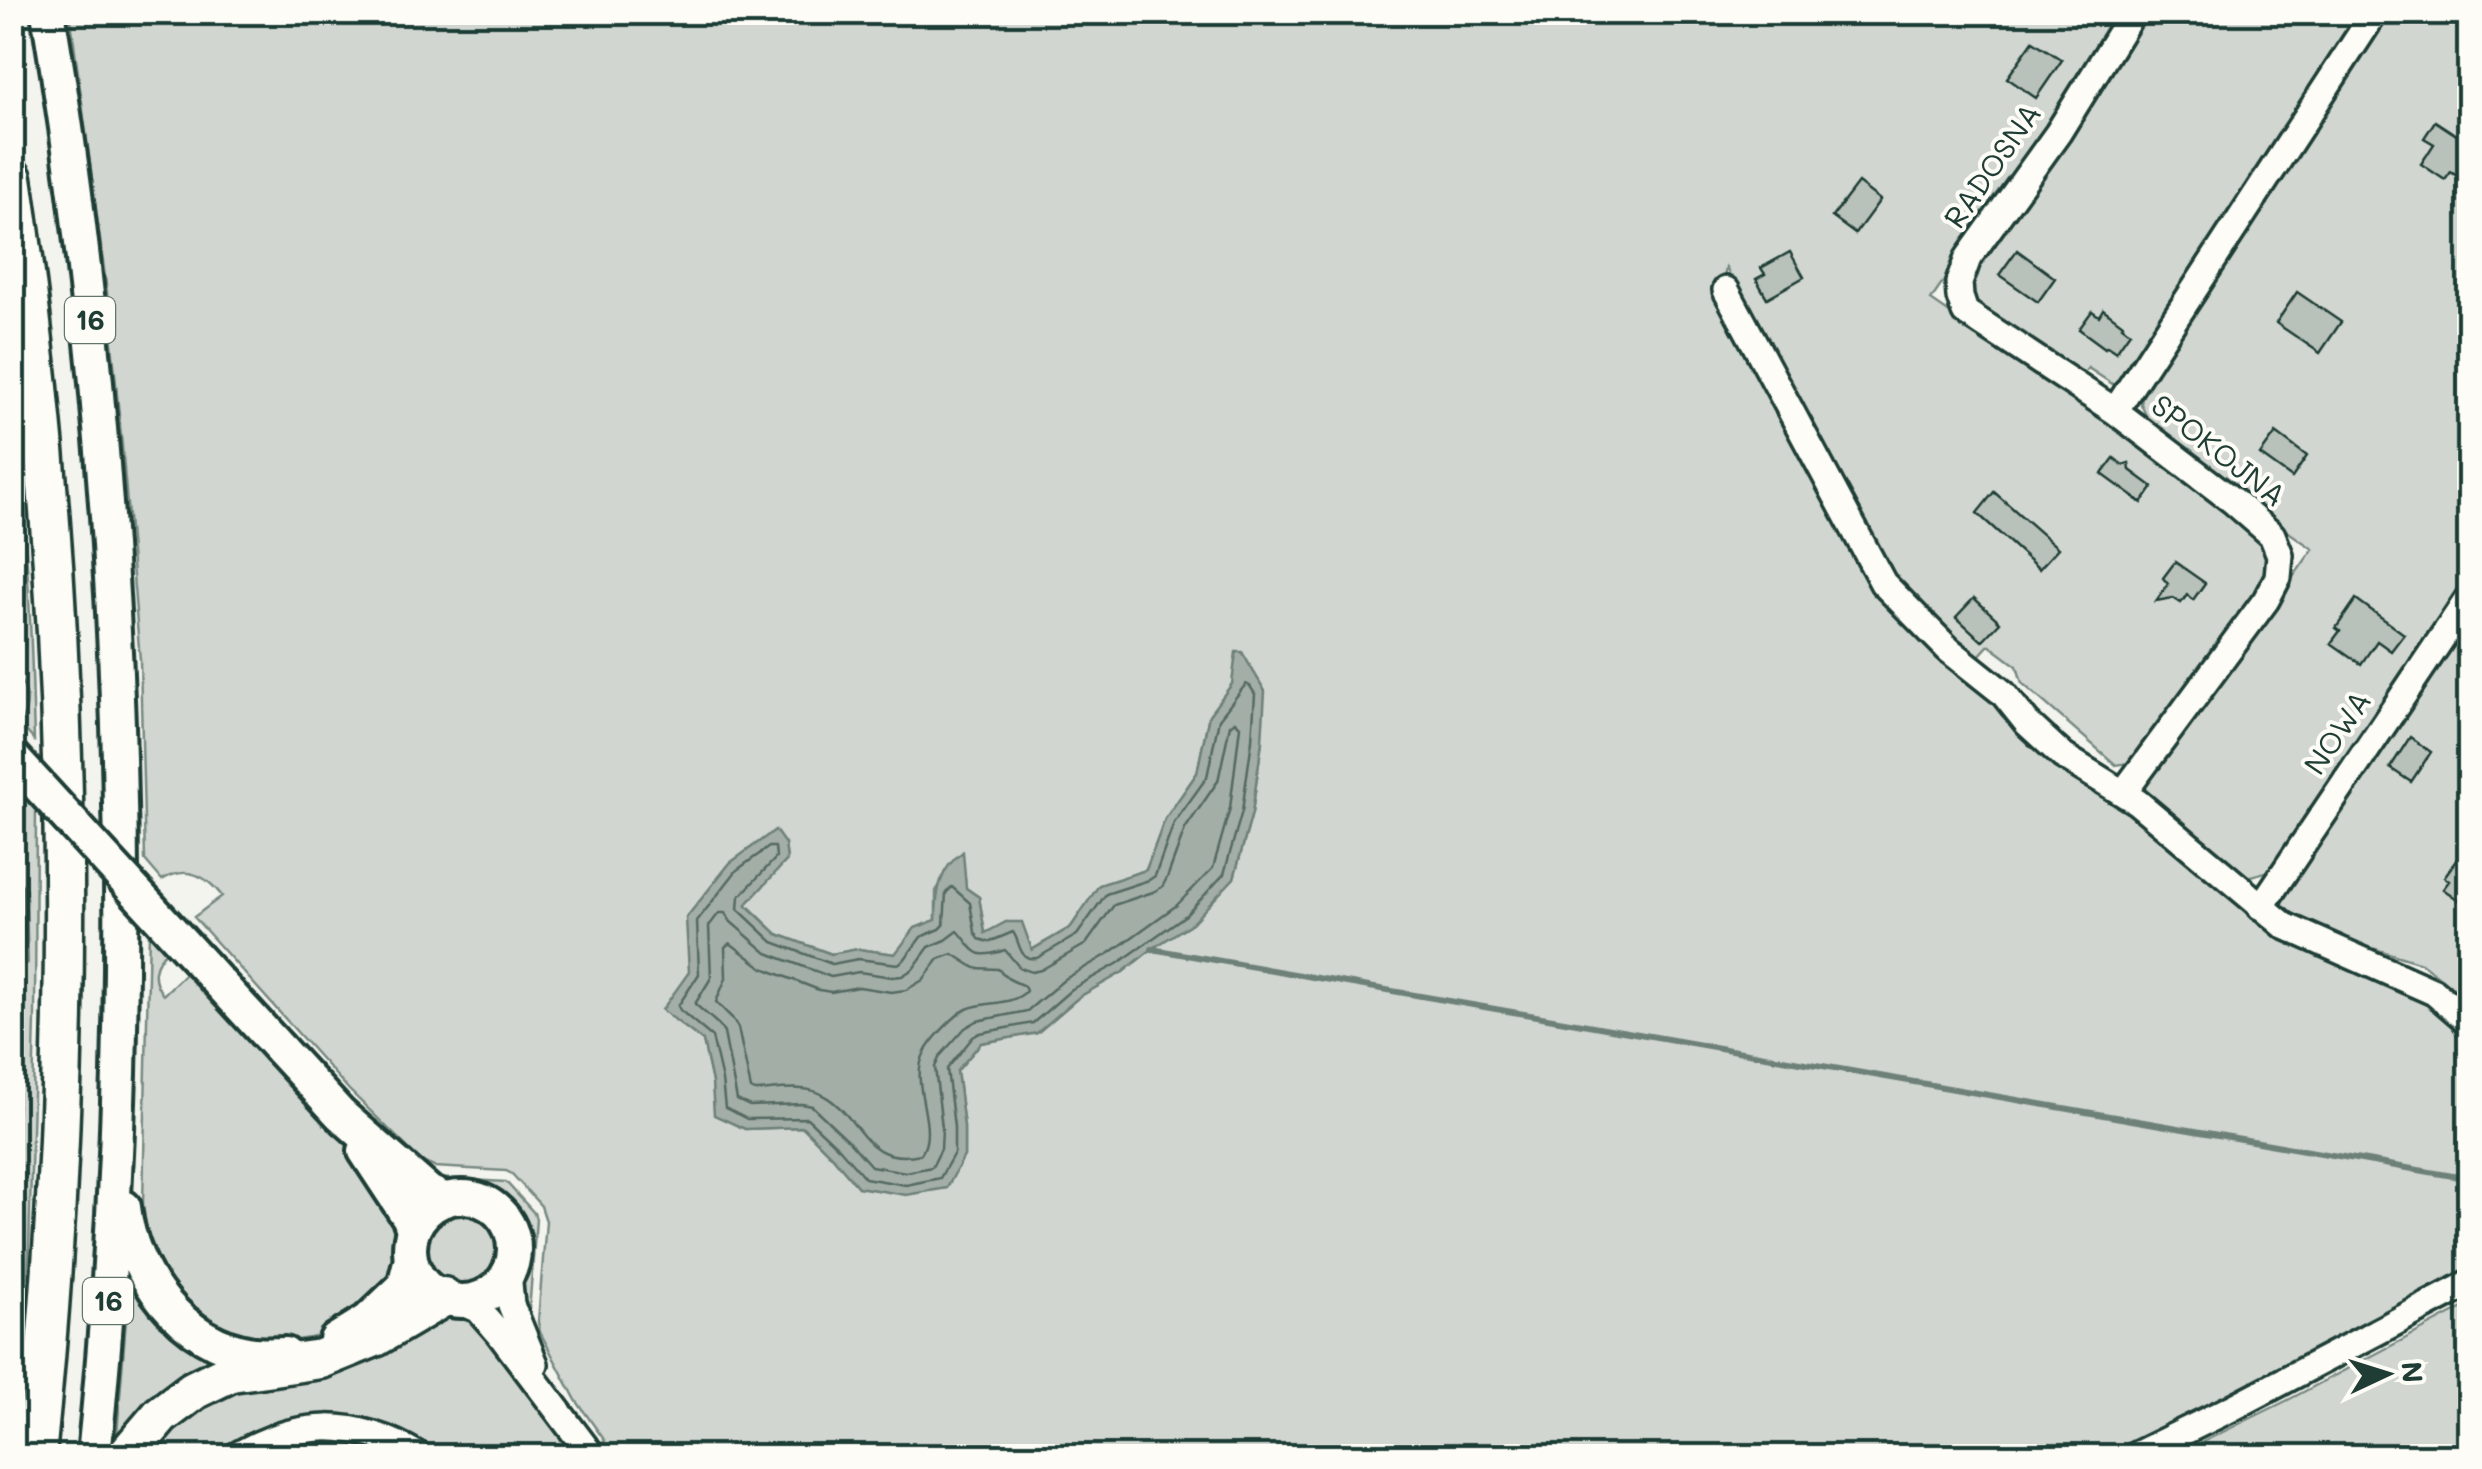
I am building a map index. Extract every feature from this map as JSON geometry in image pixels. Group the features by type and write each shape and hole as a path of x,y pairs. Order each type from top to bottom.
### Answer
{"highway":[{"path":"12,178 45,466 60,729 64,982 52,1271 36,1456"},
{"path":"12,383 45,466"},
{"path":"126,1456 160,1415 194,1390 231,1372 304,1362 348,1348 450,1299"}],"main road":[{"name":"16","path":"48,12 88,298 103,461 122,832 117,1146 94,1456"},
{"path":"12,756 340,1114 429,1192 446,1200"},
{"path":"117,1146 126,1222 140,1266 175,1313 224,1344 252,1354 286,1354 342,1338 367,1321 404,1286 412,1244 421,1217 446,1200 480,1200 506,1222 513,1256 508,1272 492,1291 481,1298 450,1299 422,1282 412,1244 409,1218 340,1114"}],"street":[{"name":"RADOSNA","path":"2114,411 1965,312 1959,283 1968,258 2058,133 2133,12"},
{"name":"SPOKOJNA","path":"2124,792 2266,600 2278,577 2280,555 2272,535 2114,411 2376,12"},
{"path":"1726,290 1883,583 1948,650 2004,693 2027,723 2063,756 2124,792 2284,926 2434,992 2463,1016 2470,1027"},
{"name":"NOWA","path":"2261,907 2470,596"},
{"path":"508,1272 511,1305 548,1396"},
{"path":"2134,1456 2470,1282"},
{"path":"450,1299 478,1309 499,1332 592,1456"},
{"path":"236,1456 280,1435 342,1427 368,1432 419,1456"}],"shaded area":[{"path":"70,13 2124,13 1931,300 2100,417 2268,543 2272,575 2135,762 2116,765 2022,683 2017,666 1989,645 1977,658 1888,578 1726,268 1721,293 1863,560 2238,897 2429,1002 2450,1021 2469,1048 2469,1270 2109,1456 604,1456 596,1449 605,1441 576,1400 540,1332 546,1221 541,1206 506,1171 434,1167 422,1162 350,1091 194,917 222,896 216,889 195,874 180,873 162,880 145,860 140,660 107,292","holes":["1232,684 1262,741 1252,813 1234,878 1123,972 1079,997 1037,1033 981,1043 957,1071 964,1156 858,1187 803,1127 745,1129 715,1115 703,1041 663,1010 785,844 787,860 746,904 777,934 832,954 858,949 896,954 915,928 936,920 936,891 962,853 966,888 979,897 985,934 1006,922 1031,950 1071,927 1100,885 1146,870 1165,819 1197,773 1209,715"]},
{"path":"2148,13 2357,13 2333,49 2335,61 2117,387 2088,368 2078,380 1971,303 1967,281"},
{"path":"2391,13 2469,13 2469,580 2270,871 2247,877 2143,789 2313,549 2201,471 2151,427 2141,404 2144,382"},
{"path":"13,445 26,555 34,740 20,724 27,696 13,673"},
{"path":"2469,614 2469,1000 2421,963 2303,927 2280,911 2283,890"},
{"path":"21,788 36,803 35,1019 28,1287 14,1456 12,1184 21,1031 13,1003 12,793"},
{"path":"149,929 168,949 155,971 163,995 188,971 370,1171 400,1233 395,1278 351,1318 327,1333 277,1342 238,1335 201,1317 186,1304 156,1263 143,1204"},
{"path":"433,1178 506,1182 534,1213 528,1326 516,1286 525,1250 518,1219 504,1201 484,1190 446,1186"},
{"path":"462,1211 489,1222 500,1249 489,1276 462,1287 435,1276 424,1249 435,1222"},
{"path":"133,1280 215,1359 120,1437 117,1435 129,1281"},
{"path":"2469,1305 2469,1456 2174,1456 2288,1400"},
{"path":"441,1309 475,1318 577,1452 571,1456 436,1456 420,1443 315,1416 282,1422 216,1456 139,1456 186,1405"},
{"path":"355,1439 398,1456 255,1456 284,1443"}],"water":[{"path":"1236,652 1242,652 1265,691 1252,813 1234,878 1192,923 1123,972 1079,997 1037,1033 981,1043 957,1071 964,1156 947,1188 906,1195 858,1187 803,1127 745,1129 714,1115 703,1041 662,1010 689,972 686,918 730,863 775,830 785,844 787,860 746,905 777,934 831,954 858,949 895,954 915,928 936,920 940,882 963,852 966,888 979,897 985,933 1006,922 1022,922 1032,950 1071,927 1099,885 1146,870 1165,819 1197,773 1209,715 1232,684"}],"building":[{"path":"2033,41 2062,60 2036,98 2007,78"},
{"path":"2435,121 2470,144 2470,164 2460,178 2451,172 2445,180 2421,164 2434,144 2424,138"},
{"path":"1858,183 1880,200 1855,234 1832,217"},
{"path":"2017,250 2055,278 2038,302 1999,275"},
{"path":"1790,252 1804,277 1767,298 1756,279 1765,274 1761,268"},
{"path":"2297,292 2341,322 2320,353 2276,323"},
{"path":"2103,309 2130,332 2116,352 2079,329 2092,311 2099,316"},
{"path":"2276,433 2307,456 2292,478 2260,455"},
{"path":"2114,458 2123,465 2129,463 2130,470 2153,487 2142,503 2102,474"},
{"path":"1994,492 2058,548 2039,569 1977,513"},
{"path":"2175,562 2205,583 2193,600 2187,595 2181,603 2173,598 2156,601 2168,584 2163,578"},
{"path":"1974,598 2000,622 1982,641 1956,617"},
{"path":"2356,599 2404,634 2391,651 2377,641 2361,664 2331,643 2340,631 2336,628"},
{"path":"2410,737 2431,752 2411,782 2390,768"},
{"path":"2470,841 2470,888 2460,901 2443,889 2449,881 2444,877"}],"waterway":[{"path":"12,877 24,889 26,962"},
{"path":"1152,949 2470,1179"}]}
